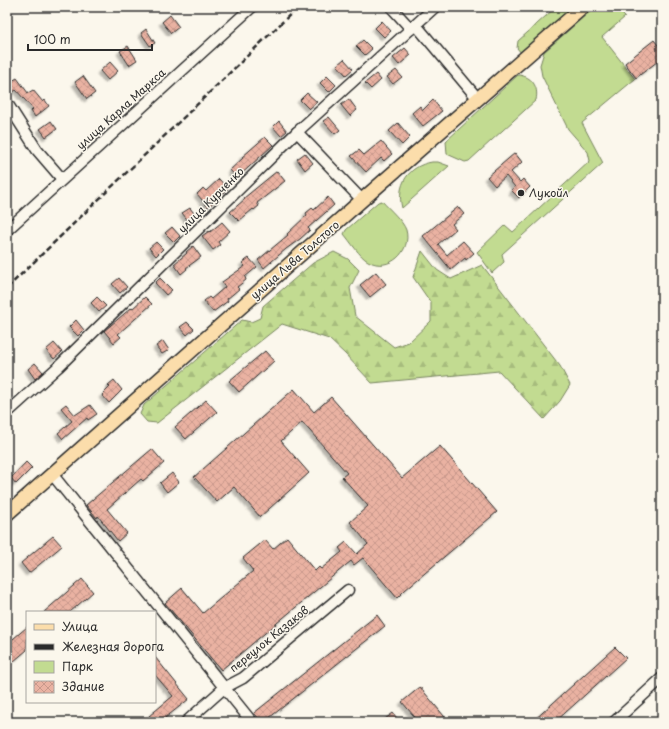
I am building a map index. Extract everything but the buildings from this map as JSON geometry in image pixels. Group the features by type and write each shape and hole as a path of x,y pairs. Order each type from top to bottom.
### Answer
{"main road":[{"name":"улица Льва Толстого","path":"7,514 583,7"}],"street":[{"name":"улица Карла Маркса","path":"7,230 252,7"},
{"path":"391,7 413,27 478,99"},
{"name":"улица Курченко","path":"7,413 58,367 297,132 435,7"},
{"path":"7,103 37,150 62,179"},
{"path":"297,132 362,200"},
{"path":"52,474 252,722"},
{"name":"переулок Казаков","path":"186,722 224,688 243,678 348,590"},
{"path":"614,722 662,678"}],"green space":[{"path":"556,7 575,7 521,53 517,48 518,41"},
{"path":"595,7 615,7 625,17 602,37 635,79 582,123 603,163 502,254 504,262 492,273 477,252 505,225 513,232 590,161 588,152 568,129 542,76 540,65 544,52"},
{"path":"518,75 531,80 537,95 536,100 469,161 465,162 447,154 446,141"},
{"path":"432,162 438,162 449,166 402,208 401,192 406,178 410,172 416,168"},
{"path":"382,201 402,223 406,230 407,238 406,245 397,258 384,264 376,264 365,259 355,249 344,234 346,230 378,202"},
{"path":"422,251 437,270 451,279 482,265 560,366 570,385 560,401 544,419 499,371 372,383 329,339 282,324 157,423 147,422 140,414 144,405 242,320 251,322 260,318 263,306 313,263 334,252 348,259 359,270 350,288 355,316 394,347 409,342 431,321 431,303 413,277"}],"railway":[{"path":"7,288 298,7"}],"place":[{"name":"Лукойл","path":"521,193"}]}
